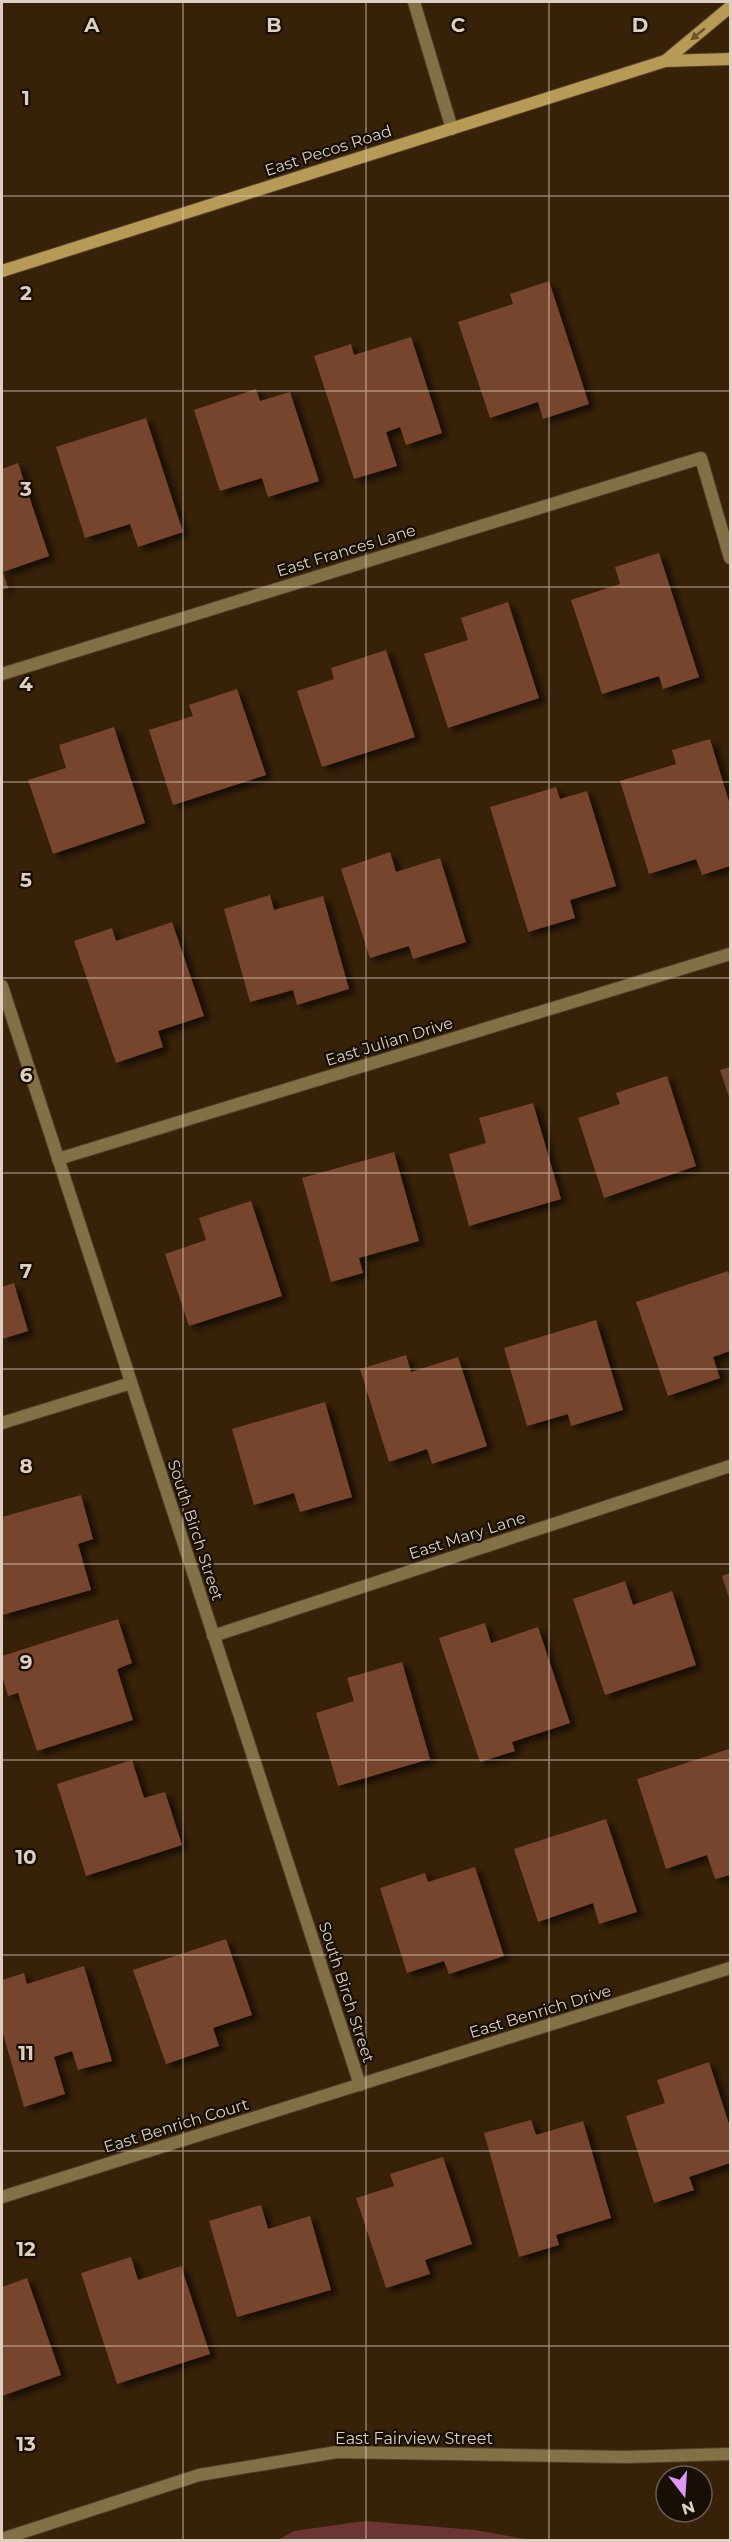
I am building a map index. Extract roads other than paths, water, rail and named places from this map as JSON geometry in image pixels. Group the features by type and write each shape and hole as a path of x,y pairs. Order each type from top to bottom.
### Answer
{"main road":[{"name":"East Pecos Road","path":"665,61 730,7"},
{"name":"East Pecos Road","path":"2,271 665,61 730,59"}],"street":[{"path":"414,2 452,129"},
{"name":"East Frances Lane","path":"2,674 701,458 730,558"},
{"name":"East Julian Drive","path":"58,1159 730,954"},
{"name":"South Birch Street","path":"2,986 360,2085"},
{"path":"2,1422 130,1383"},
{"name":"East Mary Lane","path":"213,1636 730,1466"},
{"name":"East Benrich Drive","path":"360,2085 730,1968"},
{"name":"East Benrich Court","path":"2,2197 360,2085"},
{"name":"East Fairview Street","path":"2,2539 199,2475 337,2452 626,2457 730,2454"}]}
